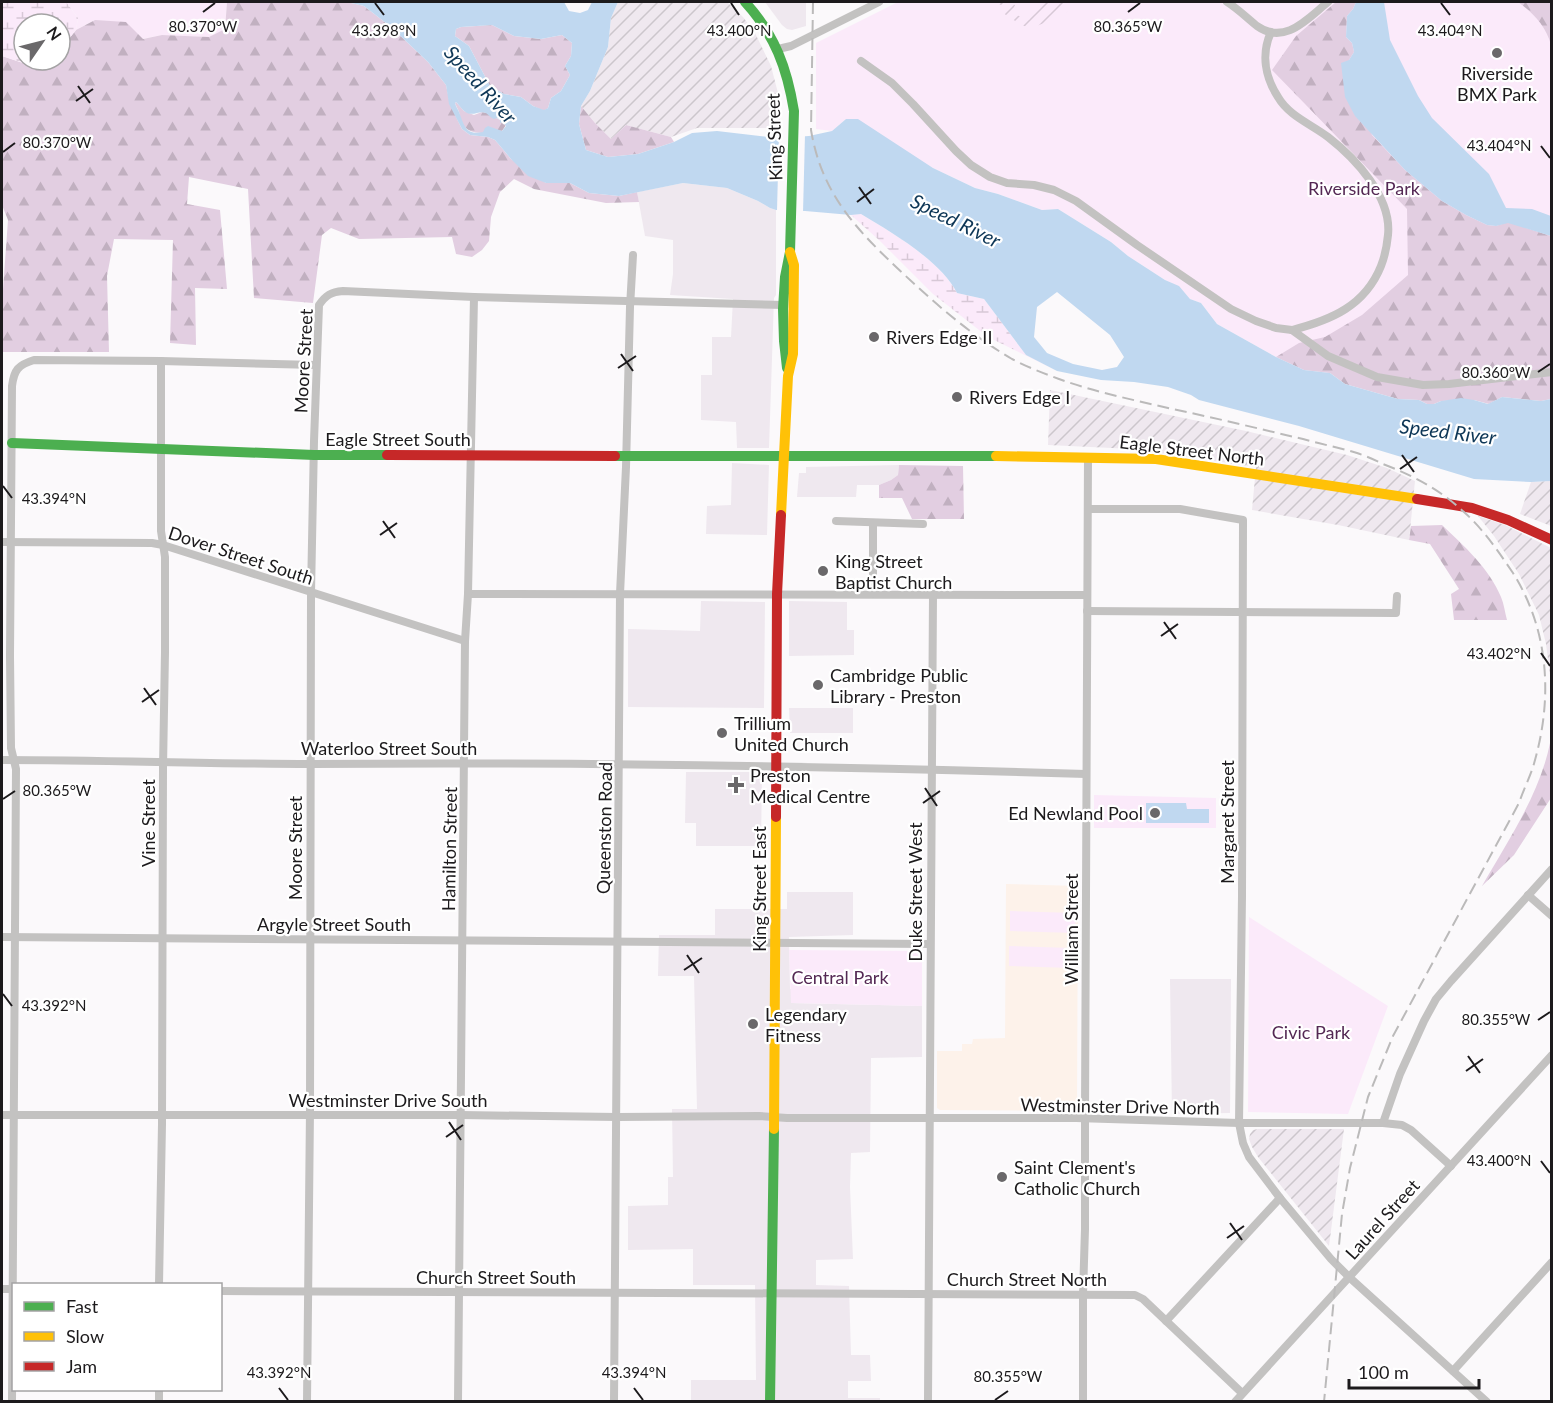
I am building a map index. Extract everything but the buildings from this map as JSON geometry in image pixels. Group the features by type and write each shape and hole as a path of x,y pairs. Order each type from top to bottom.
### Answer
{"main road":[{"name":"King Street","path":"745,2 765,26 778,50 789,83 794,111 792,212"},
{"name":"King Street East","path":"788,376 784,352 784,305 792,212"},
{"name":"King Street East","path":"770,1401 774,1191 777,594 788,376 793,342 794,265 790,252"},
{"name":"Eagle Street South","path":"12,443 314,455 784,456"},
{"name":"Eagle Street North","path":"784,456 919,455 1156,459 1472,508 1508,520 1551,540"}],"street":[{"path":"778,50 791,46 879,2"},
{"path":"1227,2 1258,26 1271,32 1288,32 1328,2"},
{"path":"861,61 892,83 956,151 971,165 990,177 1007,183 1034,185 1054,190 1076,201 1231,309 1276,328 1292,330 1324,321 1344,311 1361,297 1376,278 1389,233 1385,210 1375,187 1357,163 1328,138 1294,115 1277,96 1268,75 1264,57 1266,42 1271,32"},
{"name":"Queenston Road","path":"614,1401 620,594 633,255"},
{"name":"Moore Street","path":"307,1401 311,593 319,305 325,296 343,291 474,297"},
{"path":"474,297 784,305"},
{"name":"Hamilton Street","path":"458,1401 465,640 474,297"},
{"path":"1292,330 1328,356 1377,377 1397,381 1423,385 1449,384 1551,372"},
{"path":"13,1283 16,768 11,748 6,542 12,443 13,376 19,368 34,360 316,366"},
{"name":"Vine Street","path":"159,1283 165,652 165,557 161,531 161,361"},
{"name":"William Street","path":"1083,1401 1088,457"},
{"name":"Margaret Street","path":"1088,508 1180,509 1243,520 1239,1123 1243,1143 1249,1156 1280,1198 1331,1259 1487,1401"},
{"path":"836,521 922,524"},
{"path":"873,523 873,594"},
{"name":"Dover Street South","path":"6,542 163,545 465,640"},
{"path":"468,594 1087,595"},
{"name":"Duke Street West","path":"928,1401 933,594"},
{"path":"1087,610 1396,612 1397,596"},
{"name":"Waterloo Street South","path":"2,760 776,766 1086,774"},
{"path":"1383,1123 1400,1074 1436,999 1551,870"},
{"path":"1528,895 1551,916"},
{"name":"Argyle Street South","path":"2,937 930,944"},
{"name":"Laurel Street","path":"1235,1401 1551,1055"},
{"name":"Westminster Drive South","path":"2,1114 774,1117"},
{"name":"Westminster Drive North","path":"774,1117 1076,1118 1239,1123 1383,1123 1402,1125 1411,1130 1451,1166"},
{"path":"1166,1321 1280,1198"},
{"path":"1453,1371 1551,1262"},
{"name":"Church Street South","path":"222,1291 772,1294"},
{"name":"Church Street North","path":"772,1294 1135,1295 1143,1299 1242,1393"}],"shaded area":[{"path":"618,2 727,2 743,17 755,33 771,66 779,97 780,128 697,128 671,137 626,125 611,139 581,106 590,91 608,47 611,18"},
{"path":"765,2 806,2 806,26 787,29"},
{"path":"683,183 727,188 776,210 776,295 774,298 769,448 737,448 736,422 701,420 701,375 712,375 712,337 731,337 733,299 670,295 673,274 673,240 645,236 637,192"},
{"path":"1050,390 1246,431 1347,455 1387,468 1415,481 1409,540 1252,510 1256,467 1133,449 1048,445"},
{"path":"732,463 769,465 767,535 706,534 707,506 731,505"},
{"path":"899,465 898,475 891,480 879,485 857,485 856,497 797,497 799,473 806,473 806,467"},
{"path":"1551,481 1551,526 1520,514 1531,482"},
{"path":"1478,516 1505,525 1551,548 1551,683 1546,644 1539,615 1519,574"},
{"path":"701,601 765,602 764,708 628,707 628,629 700,631"},
{"path":"789,601 847,602 847,630 854,630 854,655 789,656"},
{"path":"789,708 853,708 853,733 790,733"},
{"path":"686,772 762,772 761,846 696,846 696,823 685,823"},
{"path":"1006,884 1078,886 1077,1106 1073,1111 940,1110 937,1108 937,1051 962,1051 962,1044 972,1044 973,1039 1005,1038"},
{"path":"787,892 853,892 853,935 789,937 791,1003 922,1006 922,1057 871,1058 870,1152 851,1153 853,1259 816,1260 816,1285 849,1286 851,1355 870,1355 871,1381 848,1381 848,1398 880,1398 880,1401 691,1401 691,1380 756,1380 755,1285 693,1285 693,1249 628,1250 628,1206 668,1205 668,1177 673,1177 672,1109 697,1109 694,976 658,976 659,935 715,935 715,909 787,909"},
{"path":"1170,979 1231,979 1230,1113 1172,1114"},
{"path":"1344,1129 1329,1246 1258,1157 1249,1139 1253,1130"}],"green space":[{"path":"66,2 227,2 225,29 209,37 162,35 142,39 95,20 76,30 78,18"},
{"path":"66,2 78,18 76,30 72,35 72,12 12,12 12,59 2,56 2,4"},
{"path":"227,2 347,2 364,6 391,27 428,62 446,85 450,104 458,121 462,129 470,135 495,140 511,159 546,183 570,183 589,193 619,196 637,192 639,202 606,203 534,189 514,179 500,192 491,217 489,241 472,257 456,254 452,237 359,239 331,228 322,235 313,303 254,298 248,189 189,177 187,204 220,210 227,289 195,288 196,345 170,343 173,240 114,239 107,276 109,352 2,352 2,303 8,220 2,205 2,56 12,59 12,72 72,72 72,35 76,30 95,20 126,22 143,39 162,35 209,37 225,29"},
{"name":"Riverside Park","path":"898,2 1551,2 1551,399 1304,370 1217,324 1201,303 1190,299 1179,287 1058,209 1042,210 975,188 933,168 846,119 832,131 816,129 816,43"},
{"path":"995,2 1015,5 1012,13 1029,20 1037,2 1073,2 1063,15 1033,27 1024,26 1009,17 1003,12 1001,5"},
{"path":"1336,2 1356,2 1347,16 1346,37 1352,43 1354,52 1349,60 1372,135 1405,170 1442,201 1466,215 1487,225 1496,226 1508,222 1551,236 1551,399 1541,401 1502,397 1489,404 1474,400 1441,401 1427,404 1419,400 1398,399 1345,384 1330,373 1304,370 1276,357 1299,343 1325,337 1362,315 1408,275 1407,209 1272,70 1296,36"},
{"path":"1518,2 1551,2 1551,45 1538,20"},
{"path":"492,25 514,36 541,39 562,35 572,43 571,56 565,66 570,75 561,91 551,98 548,108 544,111 521,97 504,94 490,86 469,46 455,36 456,29 461,27"},
{"path":"456,102 464,111 474,115 487,113 506,125 502,131 479,133 469,130 461,122"},
{"path":"581,106 611,139 626,125 671,137 674,142 638,154 608,157 586,150 579,124"},
{"path":"861,214 900,238 928,259 950,281 957,293 984,299 1026,355 1057,371 988,337 933,294 851,215"},
{"path":"899,465 963,466 964,519 912,519 902,498 879,498 879,485 898,475"},
{"path":"1442,525 1490,576 1501,597 1507,620 1454,620 1451,594 1459,589 1430,544 1409,540 1411,526"},
{"path":"1551,736 1551,798 1514,855 1482,886 1531,799 1539,781"},
{"name":"Ed Newland Pool","path":"1094,795 1216,798 1216,828 1094,828"},
{"path":"1010,911 1076,913 1075,933 1010,931"},
{"name":"Civic Park","path":"1249,917 1388,1006 1348,1114 1248,1112"},
{"path":"1009,946 1072,948 1072,968 1009,966"},
{"name":"Central Park","path":"789,950 913,951 920,956 922,961 922,1006 791,1003"}],"water":[{"name":"Speed River","path":"347,2 564,2 569,11 580,13 588,10 592,2 618,2 611,18 608,47 590,91 581,106 579,124 586,150 608,157 638,154 674,142 692,133 717,131 778,138 809,136 832,131 846,119 858,119 933,168 975,188 1042,210 1058,209 1111,242 1165,280 1179,286 1190,299 1201,303 1217,324 1304,370 1330,373 1345,384 1398,399 1419,400 1427,404 1461,398 1488,404 1502,397 1541,401 1551,399 1551,481 1474,479 1299,426 1199,400 1168,387 1101,380 1057,371 1026,355 984,299 957,293 950,281 928,259 900,238 861,214 776,210 727,188 683,183 619,196 589,193 570,183 546,183 528,176 495,140 470,135 462,129 449,104 446,85 428,62 391,27 364,6","holes":["492,25 514,36 541,39 562,35 572,43 571,56 565,66 570,75 561,91 551,98 548,108 544,110 533,106 521,97 504,94 490,86 469,46 455,36 456,29 461,27","455,103 467,113 486,113 493,119 497,118 506,126 502,131 488,126 483,132 469,131","1057,292 1110,335 1124,357 1117,367 1102,370 1073,364 1047,353 1034,337 1037,307"]},
{"path":"1356,2 1384,2 1390,40 1418,96 1432,118 1489,174 1506,208 1532,209 1551,216 1551,236 1508,223 1496,226 1487,225 1442,201 1405,170 1355,116 1345,97 1341,63 1349,60 1354,52 1352,43 1346,37 1347,16"},
{"path":"1146,803 1186,803 1187,809 1209,809 1209,823 1146,823"}],"pier":[{"path":"805,134 803,212 777,211 779,135"}],"railway":[{"path":"813,2 811,130 822,171 840,205 852,221 936,304 981,339 1012,359 1059,379 1115,396 1351,451 1416,478 1455,504 1484,533 1513,573 1535,619 1541,643 1545,692 1544,717 1533,767 1519,803 1393,1036 1368,1097 1350,1168 1342,1214 1324,1402"}],"traffic: fast":[{"path":"745,2 764,27 778,53 788,80 794,111 790,252 785,277 783,309 787,368"},
{"path":"12,443 314,455 387,455"},
{"path":"615,456 996,456"},
{"path":"770,1402 774,1129"}],"traffic: slow":[{"path":"781,515 788,376 793,354 794,265 790,252"},
{"path":"996,456 1156,459 1417,499"},
{"path":"774,1129 776,817"}],"traffic: jam":[{"path":"387,455 615,456"},
{"path":"1417,499 1472,508 1508,520 1552,540"},
{"path":"776,817 777,594 781,515"}],"place":[{"name":"Riverside BMX Park","path":"1497,53"},
{"name":"Rivers Edge II","path":"874,337"},
{"name":"Rivers Edge I","path":"957,397"},
{"name":"King Street Baptist Church","path":"823,571"},
{"name":"Cambridge Public Library - Preston","path":"818,685"},
{"name":"Trillium United Church","path":"722,733"},
{"name":"Preston Medical Centre","path":"736,785"},
{"name":"Ed Newland Pool","path":"1155,813"},
{"name":"Legendary Fitness","path":"753,1024"},
{"name":"Saint Clement's Catholic Church","path":"1002,1177"}]}
